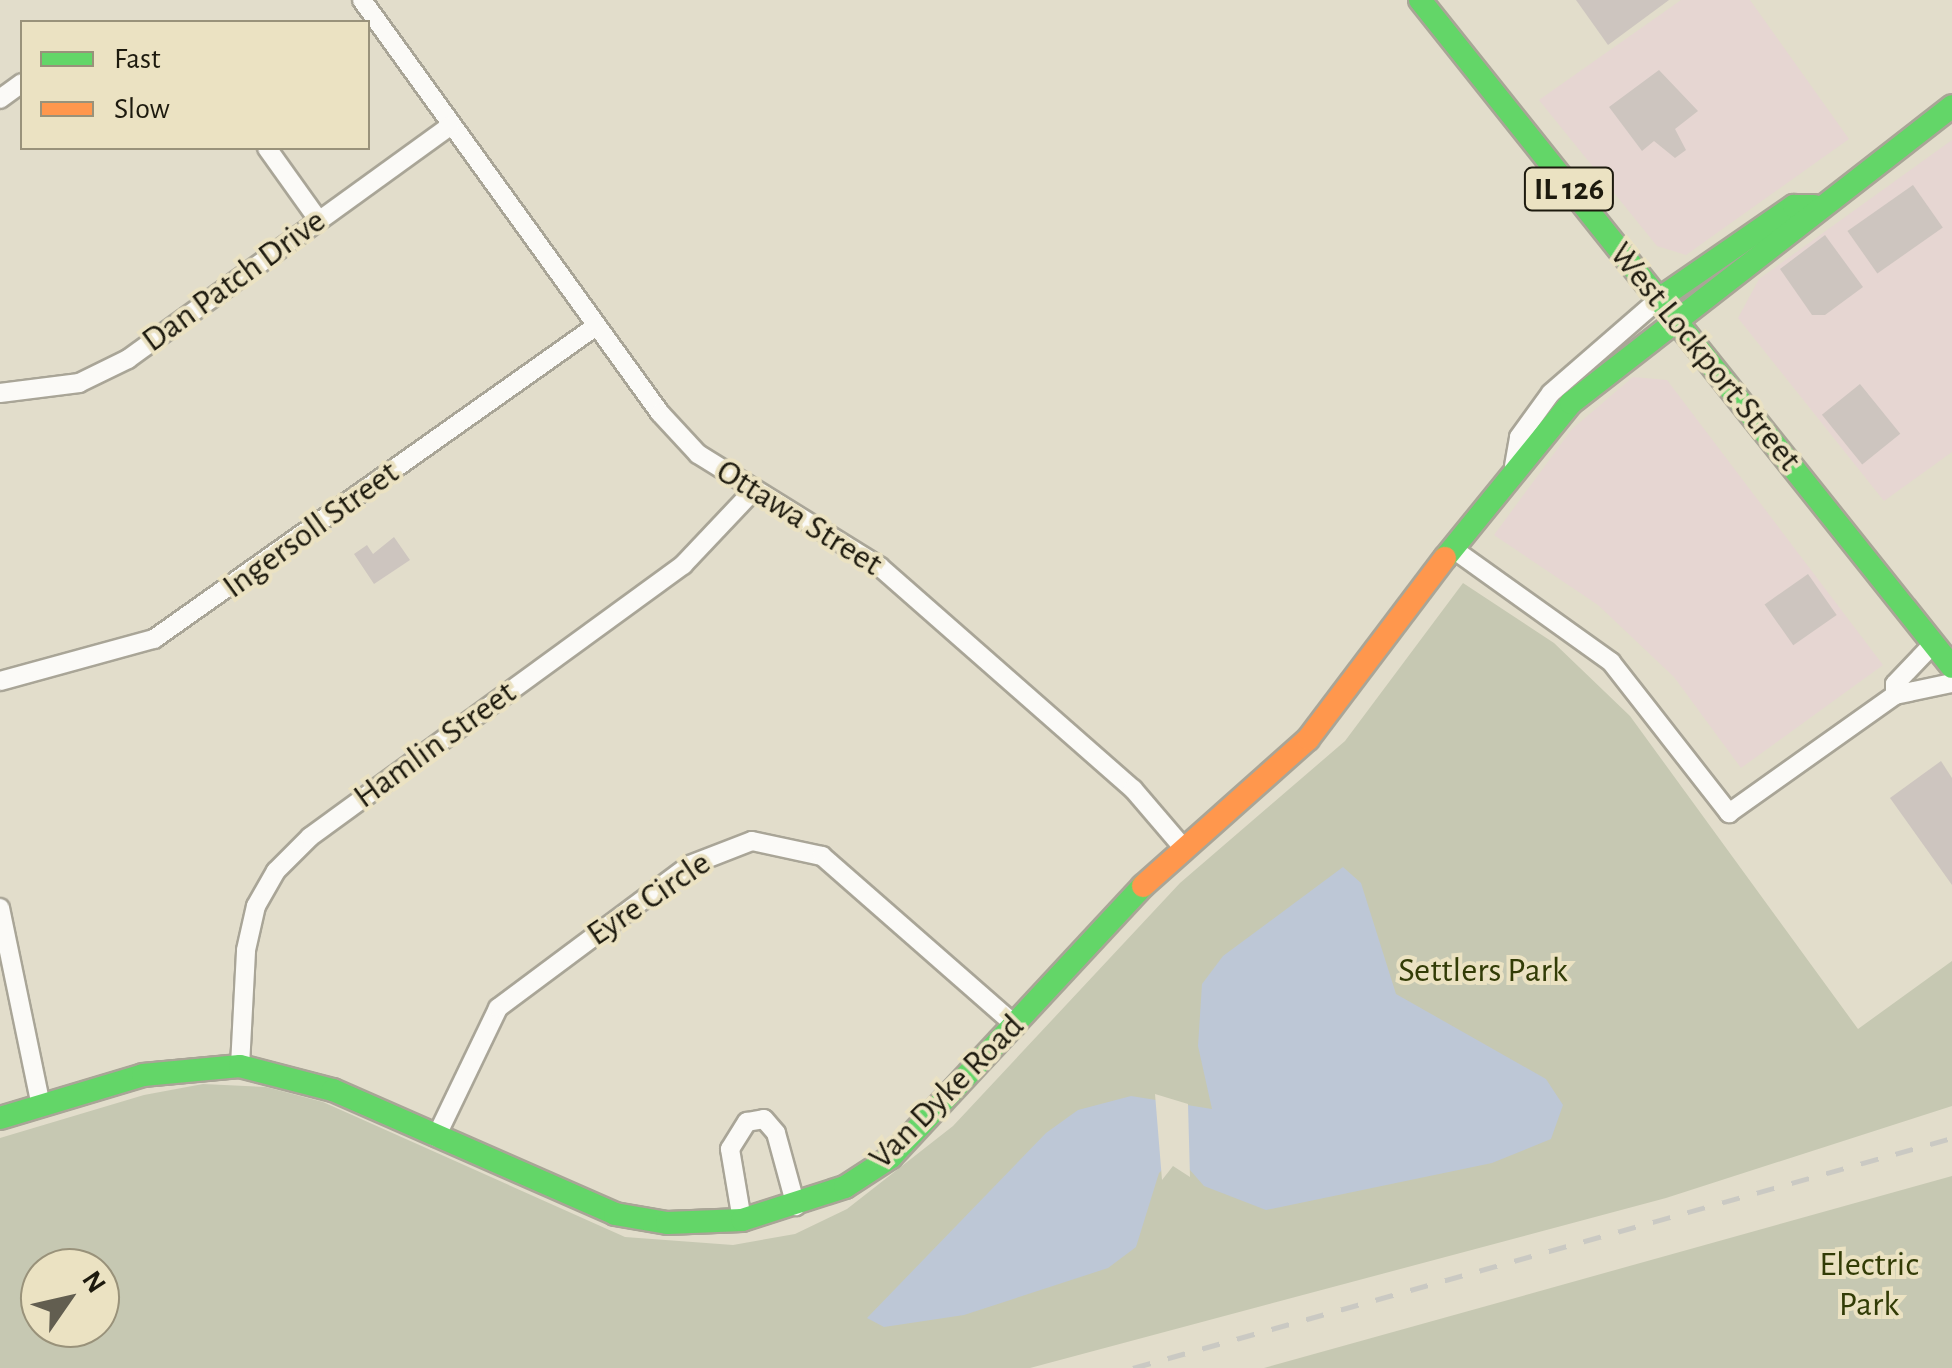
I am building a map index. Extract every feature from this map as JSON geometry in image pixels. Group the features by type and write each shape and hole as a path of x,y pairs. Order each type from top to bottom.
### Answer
{"street":[{"name":"Ottawa Street","path":"362,0 660,413 751,493 880,567 1133,789 1182,844"},
{"name":"West Lockport Street","path":"1420,0 1952,667"},
{"name":"Van Dyke Road","path":"0,1118 40,1102 143,1075 240,1066 298,1076 615,1214 667,1223 742,1220 796,1206 891,1157 1182,844 1308,739 1456,550 1514,466 1596,380 1804,224 1814,206 1952,106"},
{"name":"Dan Patch Drive","path":"0,393 79,383 128,359 317,218 450,126"},
{"path":"268,150 317,218"},
{"name":"Van Dyke Road","path":"1514,466 1519,437 1560,382 1659,298 1794,206 1814,206"},
{"name":"Ingersoll Street","path":"0,682 105,657 186,620 596,326"},
{"name":"Hamlin Street","path":"240,1066 246,950 256,906 276,871 310,837 683,565 751,493"},
{"path":"1456,550 1610,662 1729,813 1895,695 1952,683"},
{"path":"1895,695 1894,684 1934,643"},
{"name":"Eyre Circle","path":"436,1138 498,1008 690,865 752,841 822,856 1016,1026"},
{"path":"0,908 40,1102"},
{"path":"742,1220 730,1149 746,1122 764,1119 776,1134 796,1206"}],"shaded area":[{"path":"1681,0 1750,0 1849,139 1686,255 1657,246 1539,100"},
{"path":"1952,140 1952,452 1884,501 1738,318 1759,279"},
{"path":"1633,377 1667,380 1883,665 1741,768 1674,677 1598,605 1494,535 1572,429"}],"green space":[{"name":"Settlers Park","path":"1463,583 1554,643 1630,716 1858,1029 1952,961 1952,1106 1666,1198 1030,1368 0,1368 0,1138 144,1095 203,1084 266,1087 323,1102 625,1237 733,1245 795,1234 847,1209 953,1126 1180,883 1345,741"},
{"name":"Electric Park","path":"1952,1176 1952,1368 1264,1368"}],"water":[{"path":"1343,867 1361,883 1396,994 1546,1079 1563,1105 1551,1139 1492,1163 1266,1210 1204,1186 1183,1162 1171,1161 1159,1173 1136,1247 1108,1268 964,1315 884,1327 867,1318 1046,1133 1078,1110 1131,1096 1212,1109 1198,1046 1202,984 1223,956"}],"pier":[{"path":"1155,1094 1188,1104 1190,1177 1173,1166 1162,1180"}],"building":[{"path":"1576,0 1669,0 1608,45"},
{"path":"1659,70 1698,111 1675,129 1686,150 1675,158 1654,141 1642,151 1609,107"},
{"path":"1913,185 1943,228 1877,273 1847,231"},
{"path":"1825,235 1863,287 1825,315 1812,315 1780,269"},
{"path":"1860,384 1900,434 1862,465 1822,415"},
{"path":"394,537 410,560 374,584 354,554 367,545 373,554"},
{"path":"1808,574 1837,615 1793,645 1765,604"},
{"path":"1941,761 1952,778 1952,885 1890,798"}],"railway":[{"path":"1133,1368 1952,1138"}],"traffic: fast":[{"path":"1420,0 1952,667"},
{"path":"1445,558 1571,403 1952,106"},
{"path":"1659,299 1794,206 1814,206"},
{"path":"0,1118 143,1075 240,1066 333,1090 615,1214 667,1223 742,1220 845,1187 891,1157 1143,886"}],"traffic: slow":[{"path":"1143,886 1308,739 1445,558"}]}
